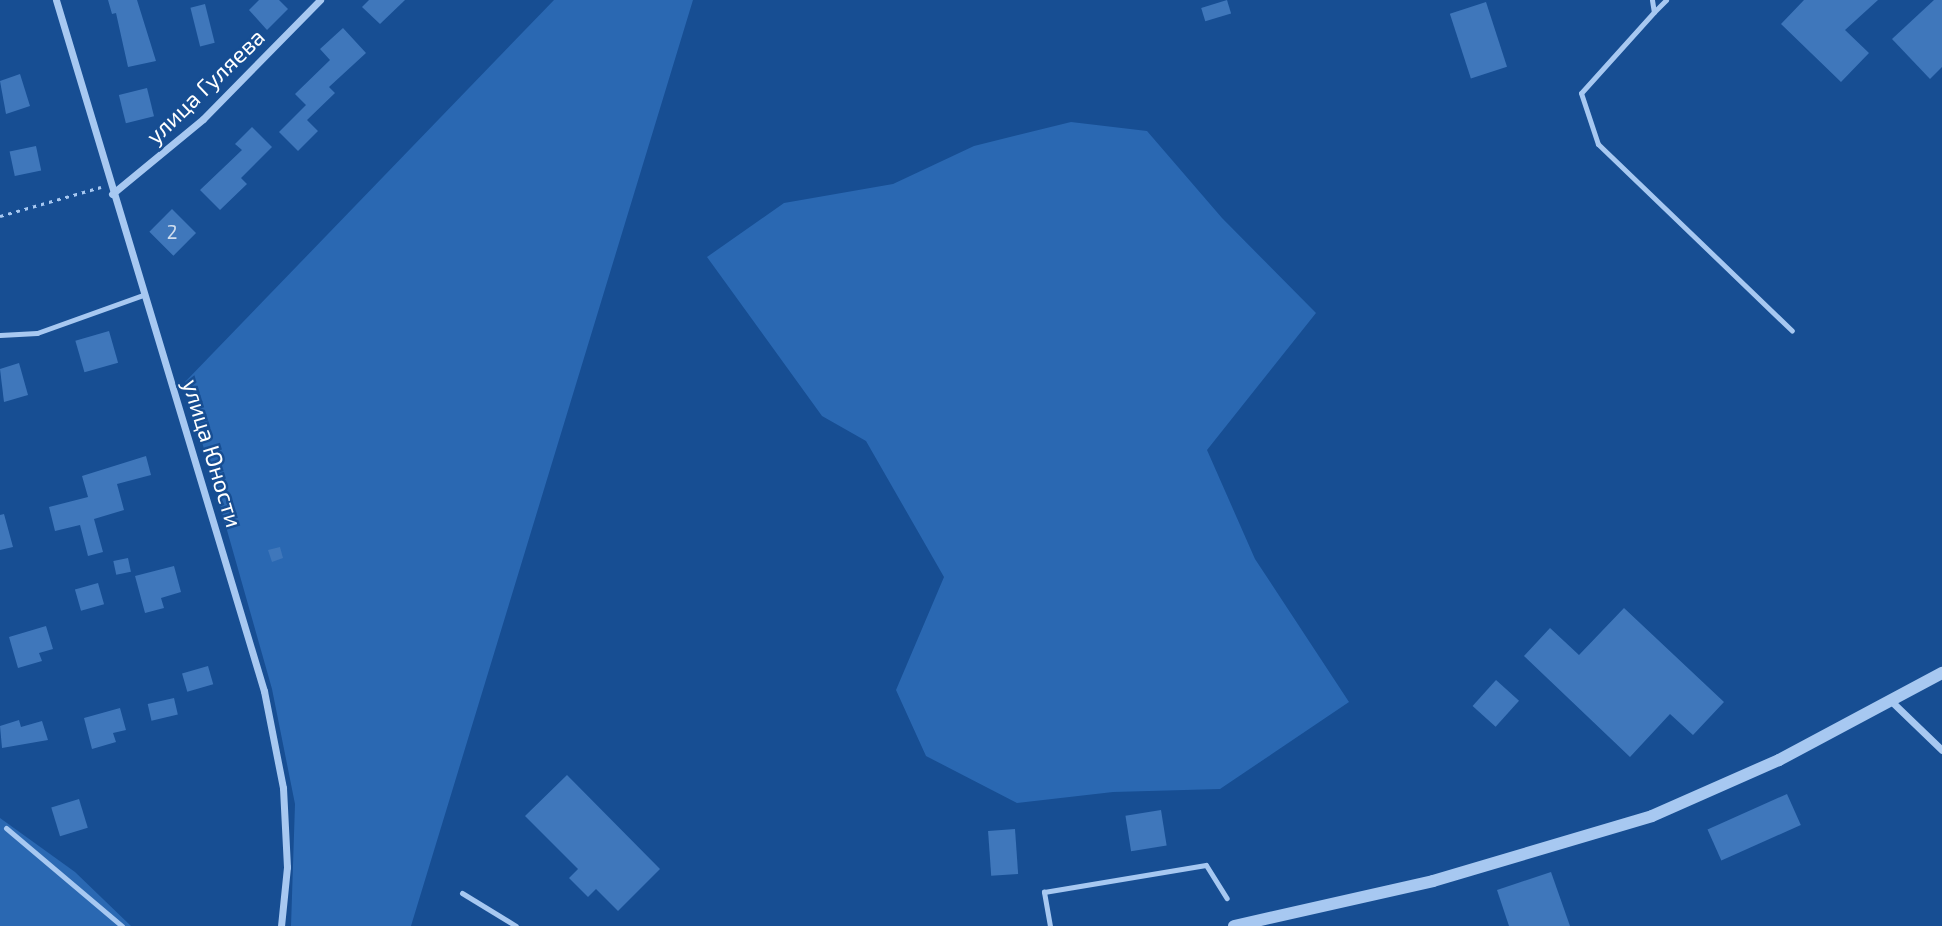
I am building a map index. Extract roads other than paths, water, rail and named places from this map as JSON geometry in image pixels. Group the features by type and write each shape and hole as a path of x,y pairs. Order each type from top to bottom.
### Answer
{"street":[{"name":"улица Юности","path":"56,0 112,194 264,691 283,788 287,867 281,926"},
{"name":"улица Гуляева","path":"112,194 203,119 320,0"},
{"path":"1234,926 1433,881 1652,816 1779,760 1942,673"},
{"path":"1891,701 1942,750"}],"lane":[{"path":"1652,0 1654,12"},
{"path":"1666,0 1581,93 1598,144 1792,331"},
{"path":"0,335 37,333 144,295"},
{"path":"6,828 121,926"},
{"path":"1050,926 1044,892 1206,864 1227,898"},
{"path":"463,893 516,926"}]}
